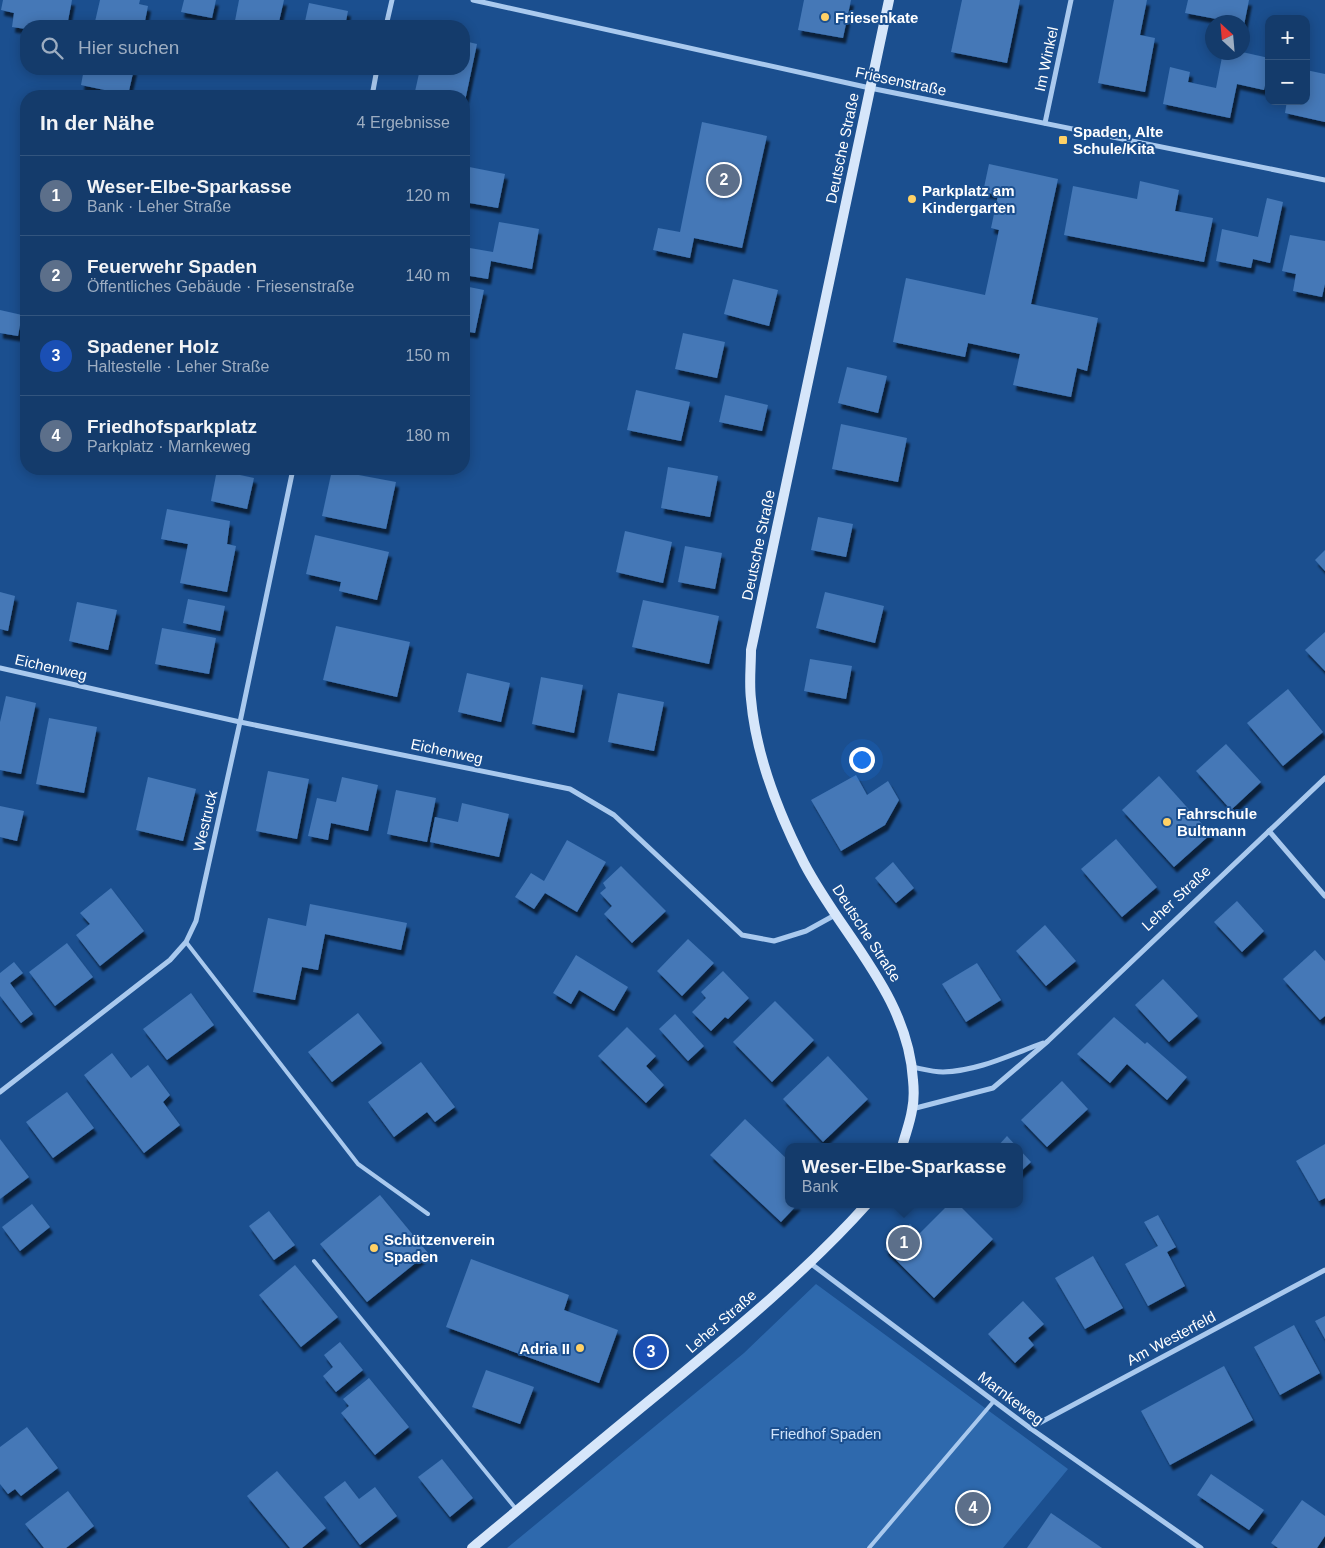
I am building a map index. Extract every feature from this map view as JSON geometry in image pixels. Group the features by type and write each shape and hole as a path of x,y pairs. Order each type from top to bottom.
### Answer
{"street":[{"path":"387,20 392,0"},
{"name":"Friesenstraße","path":"473,0 870,88 1325,180"},
{"name":"Deutsche Straße","path":"890,0 751,650 751,699 760,754 779,812 805,865 891,1000 906,1037 912,1067"},
{"name":"Im Winkel","path":"1045,123 1071,0"},
{"path":"373,90 376,75"},
{"name":"Westruck","path":"0,1092 170,960 186,942 196,921 292,475"},
{"name":"Eichenweg","path":"0,668 240,722 570,789 614,815 742,936 774,940 806,931 836,914"},
{"name":"Leher Straße","path":"912,1109 993,1088 1048,1041 1325,778"},
{"path":"1268,832 1325,896"},
{"name":"Leher Straße","path":"912,1067 941,1072 969,1069 997,1061 1048,1041"},
{"path":"903,1143 912,1109 912,1067"},
{"name":"Leher Straße","path":"472,1548 714,1348 810,1262 864,1208"},
{"name":"Marnkeweg","path":"810,1262 1030,1428 1201,1548"},
{"name":"Am Westerfeld","path":"1030,1428 1325,1270"}],"lane":[{"path":"186,942 358,1164 428,1214"},
{"path":"314,1261 517,1510"},
{"path":"870,1548 994,1401"}],"green space":[{"name":"Friedhof Spaden","path":"816,1284 1068,1469 1003,1548 507,1548 744,1353"}],"building":[{"path":"3,0 72,0 68,20 20,20 20,28 12,27 14,13 1,10"},
{"path":"100,0 140,0 139,4 148,6 145,20 95,20"},
{"path":"184,0 216,0 212,18 181,12"},
{"path":"239,0 284,0 279,20 235,20"},
{"path":"804,0 851,0 843,38 798,30"},
{"path":"962,0 1020,0 1007,63 951,52"},
{"path":"1114,0 1147,0 1140,35 1155,38 1145,92 1098,83"},
{"path":"1188,0 1249,0 1246,15 1205,15 1205,17 1185,13"},
{"path":"309,3 348,11 346,20 305,20"},
{"path":"470,42 477,44 467,90 415,90 419,75 470,75"},
{"path":"1250,54 1265,57 1264,90 1237,84 1230,118 1163,104 1170,67 1190,72 1188,82 1216,88 1221,60 1250,60"},
{"path":"1310,71 1325,74 1325,122 1285,113 1286,105 1310,105"},
{"path":"83,75 133,75 129,90 104,90 81,85"},
{"path":"702,122 767,136 742,248 694,238 690,258 653,250 658,228 680,232"},
{"path":"989,164 1058,179 1031,304 1098,318 1087,371 1077,368 1071,397 1013,385 1020,354 968,343 965,357 893,342 906,278 985,295 999,230 991,228 998,195 983,192"},
{"path":"470,167 505,174 498,208 470,203"},
{"path":"1140,181 1179,190 1175,211 1213,218 1204,262 1064,235 1073,186 1137,199"},
{"path":"1267,198 1283,202 1270,263 1253,259 1251,268 1216,261 1222,229 1258,237"},
{"path":"499,222 539,229 532,269 491,261 488,279 470,276 470,248 493,252"},
{"path":"1290,235 1325,241 1325,284 1322,297 1293,291 1296,274 1282,271"},
{"path":"733,279 778,290 769,326 724,314"},
{"path":"470,287 484,290 475,333 470,332"},
{"path":"0,310 20,315 18,336 0,333"},
{"path":"683,333 725,342 717,378 675,369"},
{"path":"847,367 887,376 878,413 838,403"},
{"path":"636,390 690,402 681,441 627,430"},
{"path":"725,395 768,405 762,431 719,422"},
{"path":"841,424 907,438 898,482 832,469"},
{"path":"668,467 718,476 710,517 661,508"},
{"path":"216,475 240,475 254,478 247,509 211,501"},
{"path":"331,475 359,475 396,482 386,529 322,516"},
{"path":"167,509 230,521 227,544 236,546 227,592 180,583 188,544 161,539"},
{"path":"818,517 853,524 846,557 811,550"},
{"path":"625,531 672,542 663,583 616,572"},
{"path":"315,535 389,552 377,600 339,591 341,582 306,574"},
{"path":"685,546 722,553 715,589 678,582"},
{"path":"1325,550 1325,571 1315,560"},
{"path":"0,592 15,596 8,631 0,629"},
{"path":"825,592 884,606 875,643 816,628"},
{"path":"188,599 225,606 220,631 183,623"},
{"path":"643,600 719,616 709,664 632,647"},
{"path":"77,602 117,610 108,650 69,641"},
{"path":"336,626 410,642 397,697 323,680"},
{"path":"162,628 216,638 209,674 155,664"},
{"path":"1325,632 1325,671 1305,650"},
{"path":"810,659 852,666 846,699 804,691"},
{"path":"467,673 510,683 501,722 458,712"},
{"path":"541,677 583,685 574,733 532,724"},
{"path":"1288,689 1323,732 1283,766 1247,723"},
{"path":"618,693 664,702 654,751 608,742"},
{"path":"6,696 36,703 21,774 0,770 0,722"},
{"path":"49,718 97,727 84,793 36,784"},
{"path":"1226,744 1261,782 1231,810 1196,771"},
{"path":"268,771 309,779 297,839 256,831"},
{"path":"856,775 867,795 888,781 899,800 885,825 841,851 811,800"},
{"name":"Fahrschule Bultmann","path":"1159,776 1211,834 1174,867 1122,810"},
{"path":"148,777 196,789 183,841 136,830"},
{"path":"342,777 378,785 368,831 331,823 328,840 308,836 317,798 336,802"},
{"path":"396,790 436,798 427,842 387,834"},
{"path":"462,803 509,814 499,857 430,842 435,817 458,822"},
{"path":"0,806 24,811 17,841 0,837"},
{"path":"1116,839 1157,887 1122,917 1081,869"},
{"path":"567,840 606,862 577,912 545,893 534,909 515,897 531,873 544,881"},
{"path":"893,862 914,888 896,903 875,878"},
{"path":"621,866 666,911 632,943 604,914 612,906 600,893 606,888 603,883"},
{"path":"111,888 144,931 100,966 76,935 90,924 80,913"},
{"path":"1237,901 1264,931 1242,952 1214,922"},
{"path":"310,904 407,923 401,950 325,934 318,970 302,967 295,1000 253,992 268,918 306,926"},
{"path":"1045,925 1076,961 1046,986 1016,951"},
{"path":"688,939 714,963 682,996 657,971"},
{"path":"67,943 93,977 55,1006 29,972"},
{"path":"1315,950 1325,961 1325,1016 1320,1020 1283,979"},
{"path":"576,955 628,987 614,1011 579,990 571,1004 553,993"},
{"path":"14,962 23,973 10,983 33,1014 21,1023 0,996 0,973"},
{"path":"977,963 1001,1000 966,1022 942,984"},
{"path":"723,971 749,998 728,1019 725,1017 711,1031 692,1012 706,998 701,992"},
{"path":"1163,979 1198,1016 1169,1042 1135,1005"},
{"path":"191,993 214,1025 167,1060 143,1029"},
{"path":"775,1001 814,1040 772,1082 733,1042"},
{"path":"358,1013 382,1043 332,1082 308,1052"},
{"path":"675,1014 704,1046 688,1061 659,1029"},
{"path":"1114,1017 1145,1044 1147,1042 1187,1077 1167,1100 1127,1064 1110,1083 1077,1054"},
{"path":"627,1027 656,1056 646,1066 664,1085 646,1103 598,1056"},
{"path":"112,1053 131,1078 148,1065 170,1095 163,1102 180,1125 144,1153 84,1075"},
{"path":"828,1056 868,1099 823,1142 783,1099"},
{"path":"421,1062 455,1107 435,1122 427,1112 394,1137 368,1102"},
{"path":"1062,1081 1088,1109 1047,1147 1021,1120"},
{"path":"67,1092 94,1128 53,1158 26,1122"},
{"path":"745,1119 785,1157 785,1208 794,1208 781,1222 710,1155"},
{"path":"1007,1136 1013,1143 1001,1143"},
{"path":"0,1139 29,1177 0,1199"},
{"path":"1325,1144 1325,1198 1319,1201 1296,1161"},
{"path":"1023,1153 1031,1162 1023,1169"},
{"name":"Schützenverein Spaden","path":"380,1195 428,1253 367,1302 320,1244"},
{"path":"32,1204 50,1227 20,1251 2,1227"},
{"path":"945,1208 962,1208 993,1239 934,1298 885,1249 910,1224 919,1234"},
{"path":"269,1211 295,1245 274,1260 249,1226"},
{"path":"1158,1215 1176,1247 1167,1252 1185,1286 1148,1306 1125,1264 1158,1246 1144,1222"},
{"path":"1093,1256 1123,1308 1085,1329 1055,1278"},
{"path":"471,1259 569,1295 564,1310 618,1330 599,1383 446,1327"},
{"path":"295,1265 338,1317 301,1347 259,1295"},
{"path":"1023,1301 1044,1324 1028,1338 1034,1345 1015,1363 988,1334"},
{"path":"1325,1316 1325,1339 1315,1321"},
{"path":"1294,1325 1320,1373 1280,1395 1254,1347"},
{"path":"340,1342 363,1370 336,1392 323,1376 333,1367 324,1355"},
{"path":"1224,1366 1253,1420 1170,1465 1141,1411"},
{"path":"486,1370 534,1387 520,1424 472,1407"},
{"path":"369,1378 409,1427 375,1455 341,1413 349,1406 343,1399"},
{"path":"27,1427 58,1468 21,1496 15,1489 8,1494 0,1484 0,1447"},
{"path":"442,1459 473,1498 450,1517 418,1477"},
{"path":"277,1471 326,1528 302,1548 290,1548 247,1496"},
{"path":"1211,1474 1264,1510 1249,1530 1197,1495"},
{"path":"345,1481 359,1499 375,1487 397,1516 360,1545 324,1497"},
{"path":"68,1491 94,1526 66,1548 44,1548 25,1524"},
{"path":"1302,1500 1325,1516 1325,1536 1317,1548 1278,1548 1271,1543"},
{"path":"1051,1513 1102,1548 1027,1548"}],"place":[{"name":"Friesenkate","path":"825,17"},
{"name":"Spaden, Alte Schule/Kita","path":"1063,140"},
{"name":"Feuerwehr Spaden","path":"724,180"},
{"name":"Parkplatz am Kindergarten","path":"912,199"},
{"name":"Fahrschule Bultmann","path":"1167,822"},
{"name":"Weser-Elbe-Sparkasse","path":"904,1243"},
{"name":"Schützenverein Spaden","path":"374,1248"},
{"name":"Adria II","path":"580,1348"},
{"name":"Spadener Holz","path":"651,1352"},
{"name":"Friedhofsparkplatz","path":"973,1508"}]}
